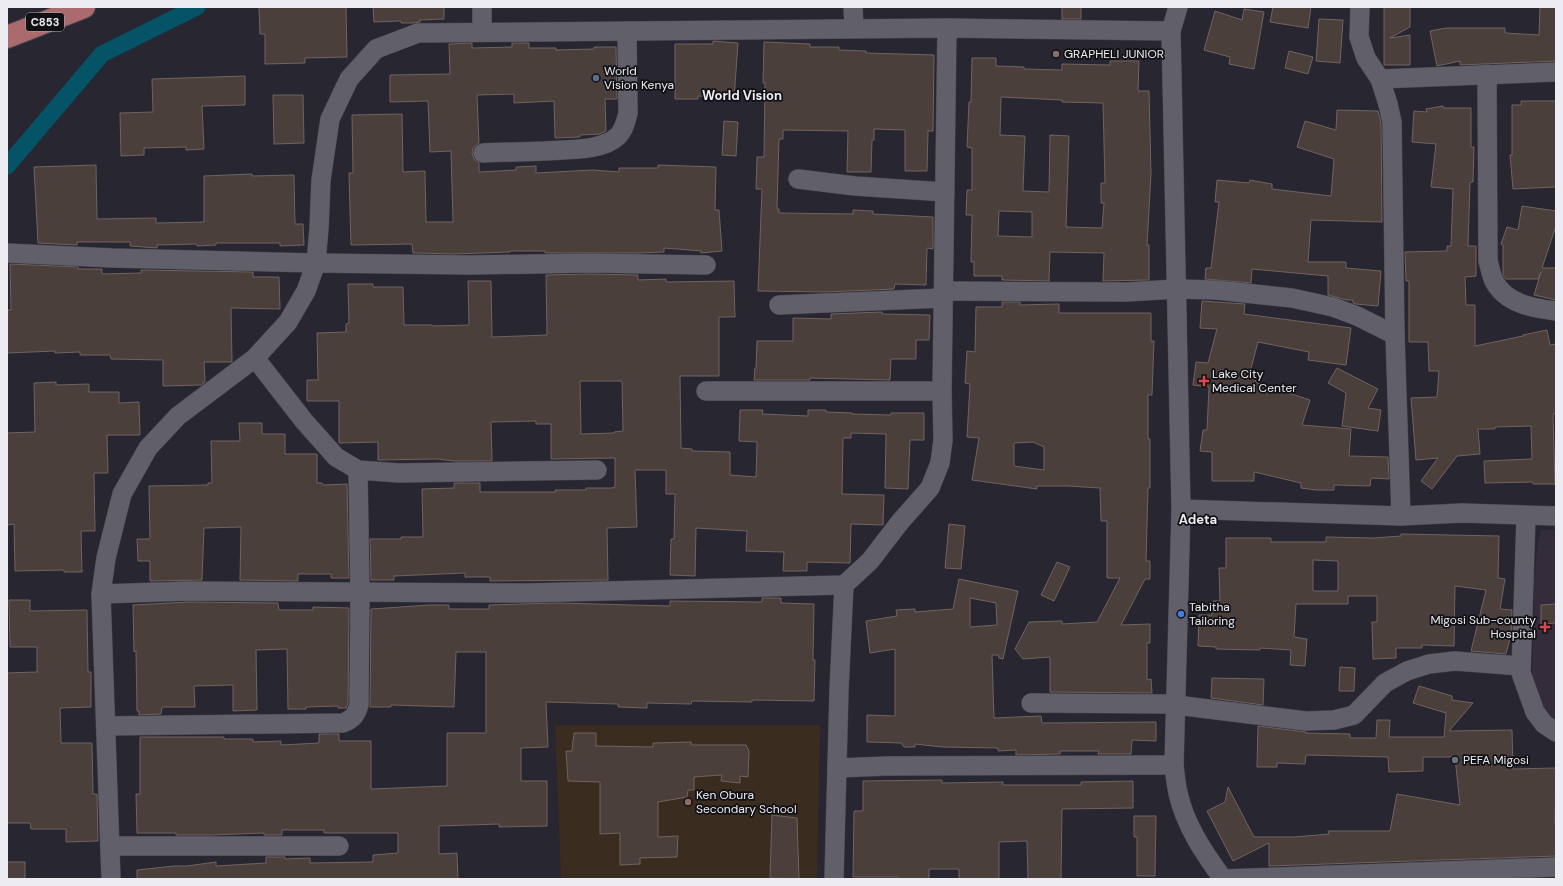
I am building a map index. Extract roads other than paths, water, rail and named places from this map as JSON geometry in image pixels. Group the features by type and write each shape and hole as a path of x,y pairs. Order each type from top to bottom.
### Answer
{"main road":[{"name":"C853","path":"7,37 84,7"}],"street":[{"path":"482,7 482,32"},
{"path":"853,7 854,28"},
{"path":"1178,7 1171,31 1181,509 1174,765 1178,793 1188,823 1222,879 1556,867"},
{"path":"1360,7 1359,37 1366,58 1380,78 1392,122 1395,335 1401,516"},
{"path":"112,879 101,594 106,558 122,494 148,448 178,416 255,358 288,322 306,291 316,263 320,228 321,180 330,119 349,78 376,49 418,33 854,28 1171,31"},
{"path":"101,594 190,591 526,593 844,585 870,561 900,522 930,488 940,463 943,440 942,395 947,28"},
{"path":"483,153 591,148 618,136 625,125 628,113 627,30"},
{"path":"1380,78 1556,72"},
{"path":"1487,74 1488,261 1494,282 1509,299 1526,306 1556,311"},
{"path":"798,180 855,186 945,192"},
{"path":"7,253 112,258 316,263 471,265 590,263 706,265"},
{"path":"779,304 943,295 1127,292 1176,288 1216,290 1299,300 1332,307 1357,316 1395,335"},
{"path":"255,358 304,421 336,457 358,470 399,473 597,470"},
{"path":"706,391 833,390 942,395"},
{"path":"106,726 343,723 356,715 359,705 360,592 358,470"},
{"path":"1181,509 1401,516 1462,513 1556,516"},
{"path":"1526,516 1521,673 1536,712 1544,724 1556,732"},
{"path":"834,879 839,690 844,585"},
{"path":"1031,703 1168,704 1306,721 1334,720 1354,715 1385,683 1406,671 1429,664 1455,661 1521,666"},
{"path":"837,768 886,766 1174,765"},
{"path":"110,846 339,846"}],"waterway":[{"path":"7,166 102,54 197,7"}],"place":[{"name":"GRAPHELI JUNIOR","path":"1056,54"},
{"name":"World Vision Kenya","path":"596,78"},
{"name":"Lake City Medical Center","path":"1204,381"},
{"name":"Tabitha Tailoring","path":"1181,614"},
{"name":"Migosi Sub-county Hospital","path":"1545,627"},
{"name":"PEFA Migosi","path":"1455,760"},
{"name":"Ken Obura Secondary School","path":"688,802"}],"district":[{"name":"World Vision","path":"742,95"},
{"name":"Adeta","path":"1198,519"}]}
